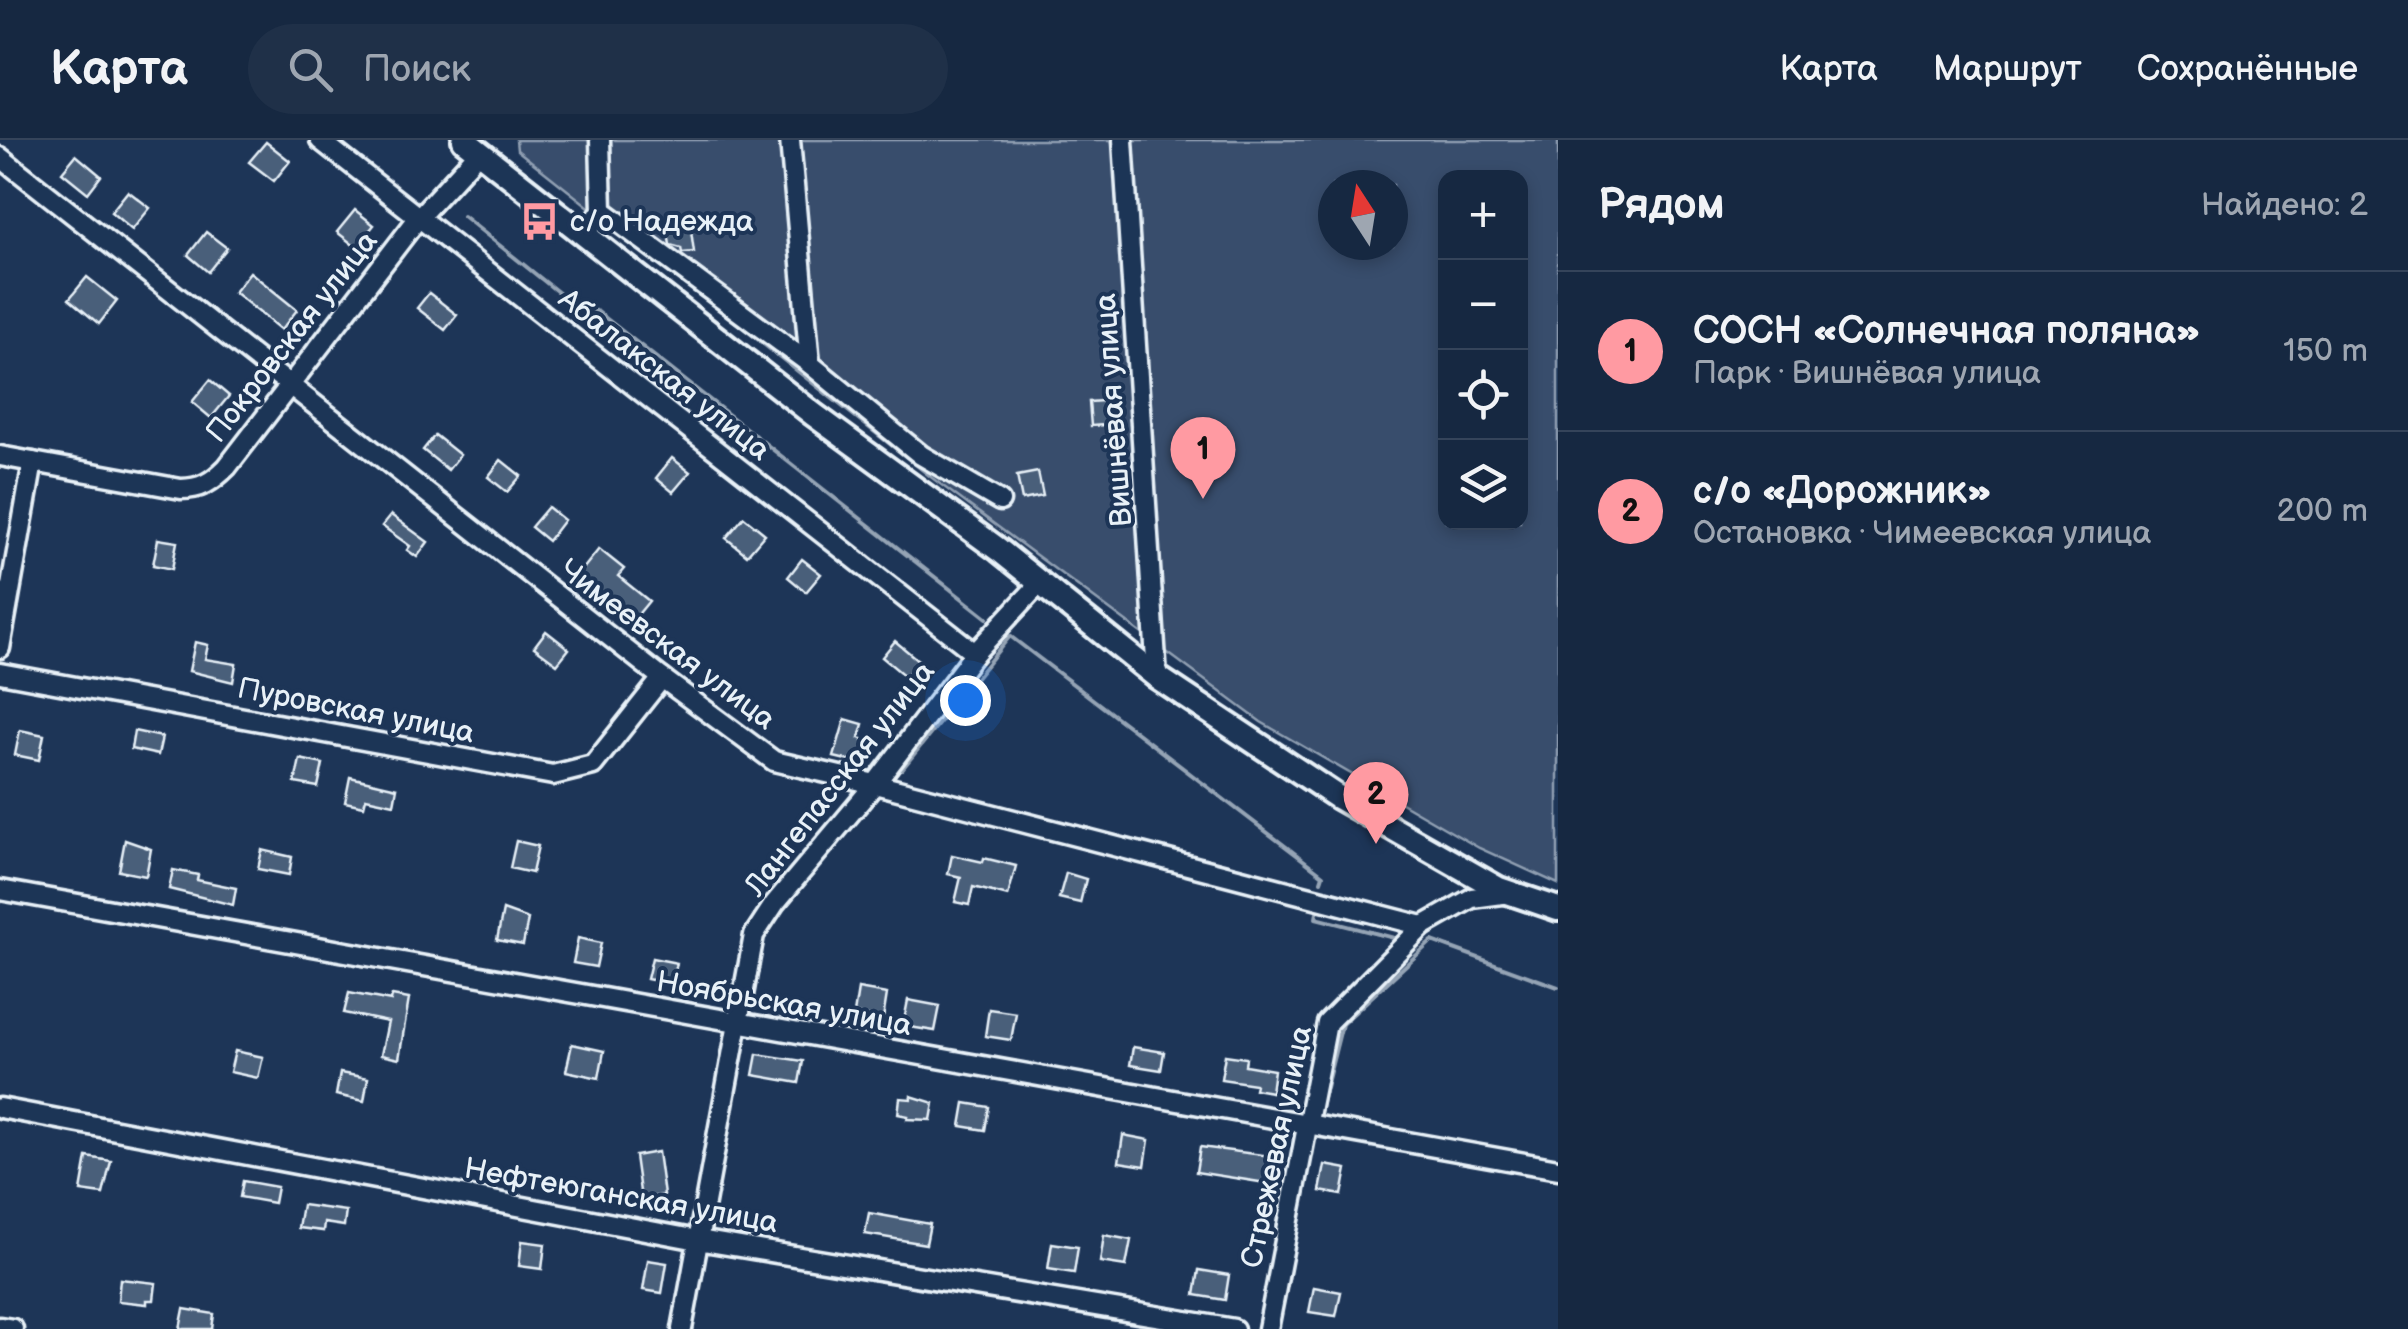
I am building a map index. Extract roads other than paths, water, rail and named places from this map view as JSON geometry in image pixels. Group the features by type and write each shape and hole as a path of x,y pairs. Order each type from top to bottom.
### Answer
{"street":[{"name":"Абалакская улица","path":"320,140 974,653"},
{"path":"586,234 602,210 600,140"},
{"path":"790,140 810,364"},
{"name":"Вишнёвая улица","path":"1123,140 1158,678"},
{"name":"Покровская улица","path":"0,456 197,489 226,467 471,146"},
{"path":"471,146 813,414 999,550 1158,678 1339,798 1510,893 1558,909"},
{"name":"Чимеевская улица","path":"0,157 662,678 774,761 1423,926"},
{"path":"602,210 810,364 920,456 1000,501"},
{"path":"0,648 32,462"},
{"name":"Лангепасская улица","path":"682,1329 754,934 775,903 876,784 974,653 1039,584"},
{"name":"Пуровская улица","path":"0,672 553,776 593,765 662,678"},
{"name":"Ноябрьская улица","path":"0,890 1558,1169"},
{"name":"Стрежевая улица","path":"1268,1329 1327,1023 1423,926 1472,898 1510,893"},
{"name":"Нефтеюганская улица","path":"0,1108 698,1240 1234,1329"},
{"path":"0,1326 13,1329"}],"waterway":[{"path":"463,216 559,293 598,312 987,618"},
{"path":"902,769 1010,636 1323,875 1321,881"},
{"path":"1318,907 1316,918 1398,939"},
{"path":"1320,1111 1342,1024 1432,941 1558,987"}],"place":[{"name":"с/о Надежда","path":"540,222"},
{"name":"СОСН «Солнечная поляна»","path":"1203,499"},
{"name":"с/о «Дорожник»","path":"1376,844"}]}
